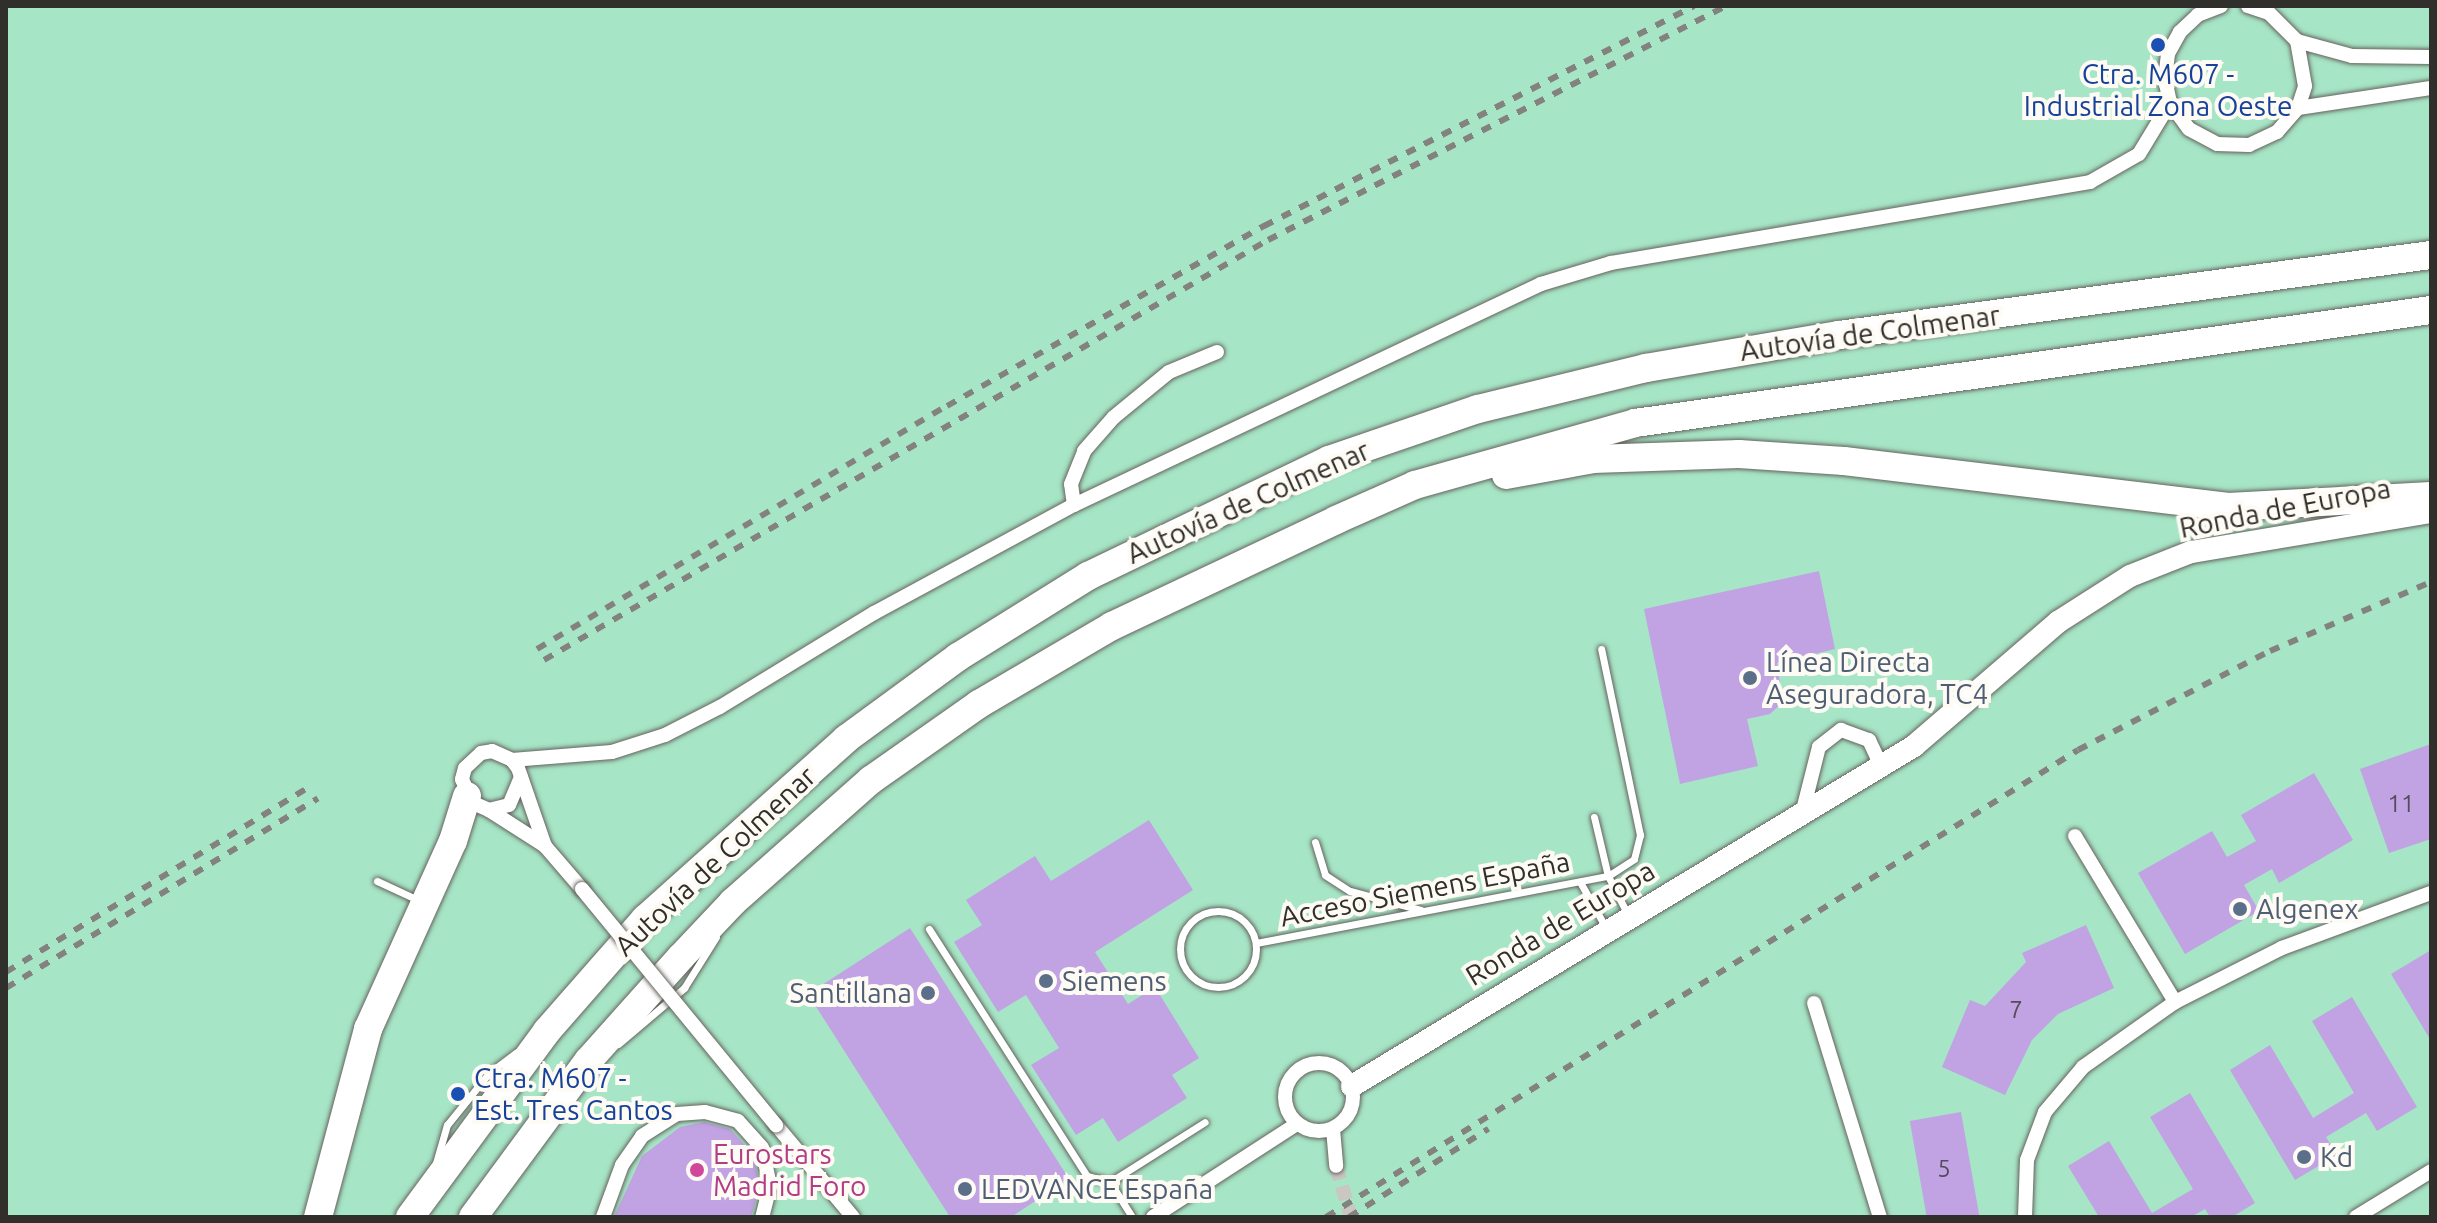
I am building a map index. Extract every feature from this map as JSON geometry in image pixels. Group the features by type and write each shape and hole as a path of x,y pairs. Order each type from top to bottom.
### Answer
{"highway":[{"name":"Autovía de Colmenar","path":"410,1217 429,1187 547,1031 695,872 846,739 958,657 1088,576 1329,460 1478,409 1646,368 1839,335 2431,255"},
{"name":"Autovía de Colmenar","path":"473,1217 588,1061 733,902 871,780 979,704 1112,626 1336,520 1415,485 1635,423 2431,310"},
{"path":"1336,520 1526,469 1659,454 1844,461 2228,507 2431,496"},
{"path":"318,1217 368,1029 422,902 453,841 478,803"}],"street":[{"path":"2221,6 2199,10 2180,32 2168,54 2165,79 2170,103 2189,129 2217,144 2249,145 2277,132 2298,108 2305,75 2297,41"},
{"path":"2248,6 2267,10 2297,41 2352,56 2431,57"},
{"path":"2298,108 2431,88"},
{"path":"853,1217 545,846 478,803 462,779 472,759 492,751 512,760 612,752 665,735 720,707 874,613 1074,505 1541,284 1611,263 2090,182 2139,154 2170,103"},
{"path":"1074,505 1071,484 1084,451 1114,417 1169,372 1217,352"},
{"name":"Ronda de Europa","path":"1352,1086 1606,928 1802,815 1914,746 2058,622 2130,576 2191,552 2431,512"},
{"path":"1802,815 1819,747 1841,730 1869,740 1881,766"},
{"path":"512,760 545,846"},
{"path":"1812,769 1834,795"},
{"path":"478,803 509,805 521,777"},
{"path":"2075,836 2175,1002"},
{"path":"2025,1217 2027,1160 2045,1112 2083,1067 2175,1002 2282,948 2431,893"},
{"path":"1814,1003 1880,1217"},
{"path":"1327,1064 1352,1086 1353,1107 1333,1129 1314,1132 1297,1124 1285,1093 1295,1072 1327,1064"},
{"path":"603,1217 622,1165 642,1136 677,1114 705,1112 738,1121 762,1148 770,1186 762,1217"},
{"path":"1153,1217 1297,1124"},
{"path":"1333,1129 1336,1166"},
{"path":"2356,1217 2431,1171"}],"lane":[{"path":"1594,817 1608,876 1634,859 1640,835 1601,649"},
{"path":"1315,842 1325,875 1337,883 1425,911"},
{"name":"Acceso Siemens España","path":"1256,943 1608,876 1628,915"},
{"path":"377,881 422,902"},
{"path":"1580,882 1606,928"},
{"path":"1209,911 1227,912 1244,921 1256,943 1248,974 1234,984 1217,988 1200,983 1181,961 1186,928 1209,911"},
{"path":"929,929 1087,1176 1110,1182 1132,1217"},
{"path":"1110,1182 1205,1122"}],"green space":[{"path":"6,6 2431,6 2431,1217 6,1217"}],"building":[{"name":"Línea Directa Aseguradora, TC4","path":"1819,571 1835,649 1777,663 1783,702 1770,714 1747,719 1758,766 1680,784 1644,609"},
{"path":"2431,744 2431,839 2389,853 2360,769"},
{"path":"2314,773 2353,840 2279,883 2272,869 2244,885 2259,911 2185,954 2138,873 2212,831 2227,857 2256,841 2241,815"},
{"name":"Siemens","path":"1149,820 1193,890 1095,952 1128,1004 1155,987 1199,1058 1172,1075 1187,1098 1118,1142 1103,1118 1076,1135 1031,1065 1059,1048 1026,995 998,1012 954,942 982,925 966,900 1035,856 1051,881"},
{"path":"2086,925 2114,988 2058,1014 2032,1040 2005,1095 1942,1067 1970,1000 1985,1006 2026,962 2022,953"},
{"path":"910,928 1069,1179 1011,1217 950,1217 808,994"},
{"path":"2431,950 2431,1041 2391,974"},
{"path":"2352,997 2417,1107 2377,1131 2366,1113 2326,1137 2337,1155 2295,1180 2230,1070 2270,1045 2313,1118 2354,1093 2312,1021"},
{"path":"2190,1093 2255,1203 2232,1217 2210,1217 2205,1209 2191,1217 2099,1217 2068,1166 2109,1141 2152,1213 2193,1189 2150,1117"},
{"path":"1961,1112 1980,1217 1927,1217 1910,1121"},
{"name":"Eurostars Madrid Foro","path":"704,1122 730,1129 753,1154 760,1186 751,1217 614,1217 642,1156 680,1127"}],"tunnel":[{"path":"1336,1166 1351,1217"}],"railway":[{"path":"537,649 947,406 1264,226 1694,6"},
{"path":"544,660 1268,240 1726,6"},
{"path":"1326,1217 2078,750 2270,651 2431,582"},
{"path":"6,972 311,786"},
{"path":"6,988 318,798"},
{"path":"1349,1217 1488,1129"}],"place":[{"name":"Ctra. M607 - Industrial Zona Oeste","path":"2158,45"},
{"name":"Línea Directa Aseguradora, TC4","path":"1750,678"},
{"name":"Algenex","path":"2240,909"},
{"name":"Siemens","path":"1046,981"},
{"name":"Santillana","path":"928,993"},
{"name":"Ctra. M607 - Est. Tres Cantos","path":"458,1094"},
{"name":"Kd","path":"2304,1157"},
{"name":"Eurostars Madrid Foro","path":"697,1170"},
{"name":"LEDVANCE España","path":"965,1189"}]}
